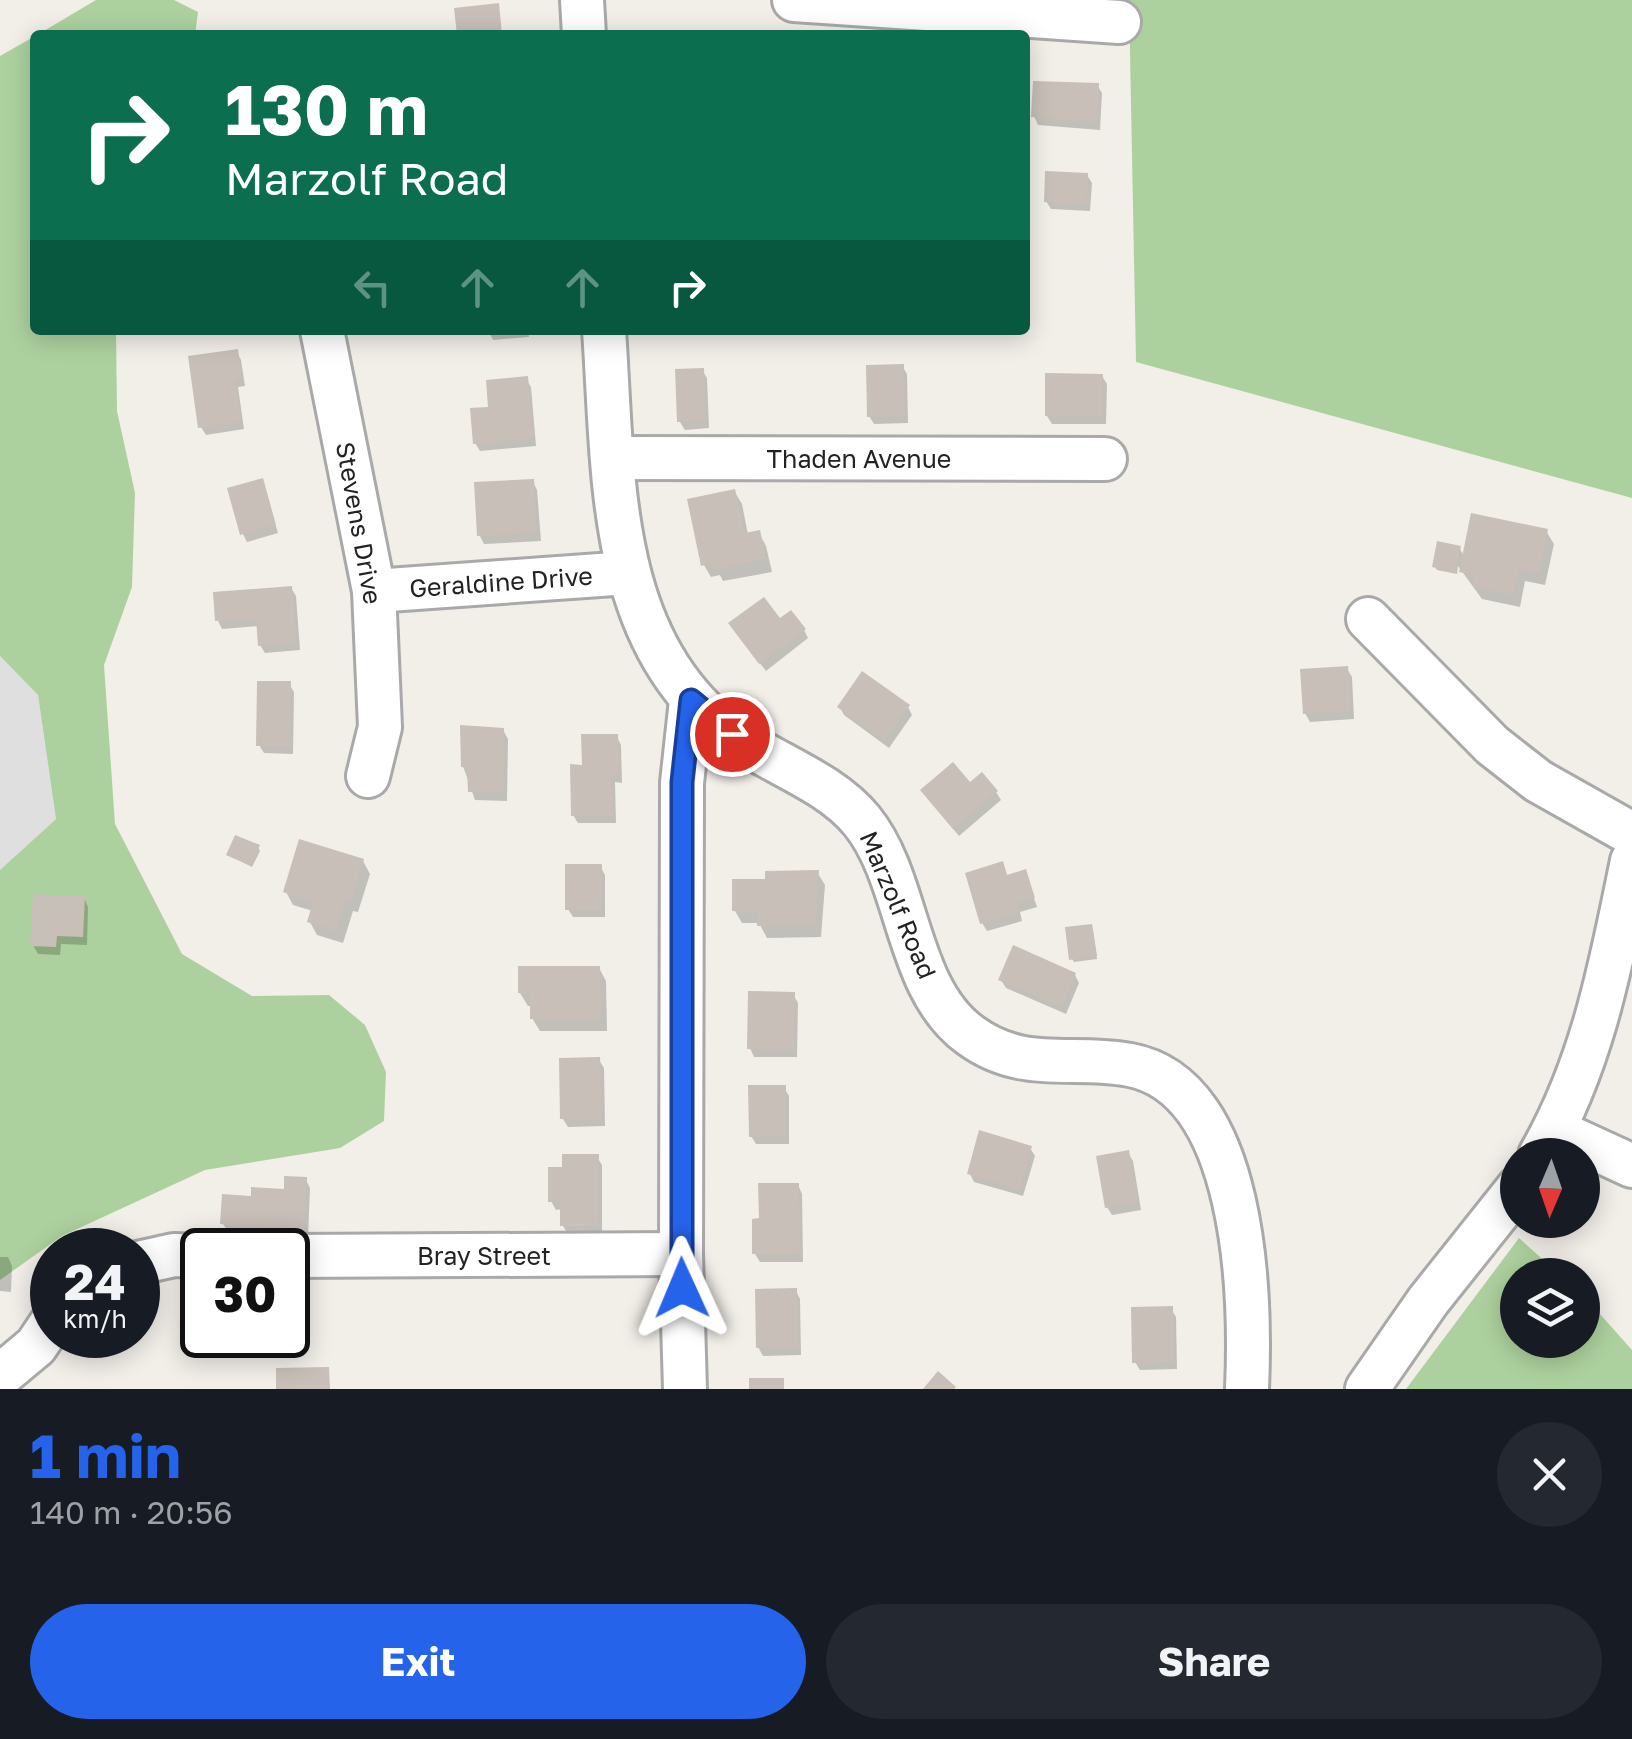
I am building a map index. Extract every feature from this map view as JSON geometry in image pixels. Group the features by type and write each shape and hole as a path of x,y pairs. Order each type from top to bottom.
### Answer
{"street":[{"path":"582,0 584,30"},
{"path":"794,0 1119,22"},
{"name":"Stevens Drive","path":"323,335 374,590 380,727 368,776"},
{"name":"Marzolf Road","path":"604,335 613,458 628,573 662,659 691,700 732,734 838,798 862,822 879,849 927,976 948,1013 968,1034 996,1051 1018,1058 1130,1065 1169,1080 1184,1093 1216,1140 1227,1174 1245,1292 1247,1389"},
{"name":"Thaden Avenue","path":"613,458 1106,459"},
{"name":"Geraldine Drive","path":"374,590 628,573"},
{"path":"1368,619 1492,744 1538,781 1632,834"},
{"path":"685,1389 680,1254 682,782 691,700"},
{"path":"1549,1138 1592,1040 1632,861"},
{"path":"1600,1157 1632,1166"},
{"path":"1367,1389 1428,1301 1500,1211"},
{"name":"Bray Street","path":"310,1256 680,1254"},
{"path":"0,1376 30,1351"}],"shaded area":[{"path":"0,656 38,695 56,819 0,870"}],"green space":[{"path":"96,0 174,0 198,12 196,30 45,30"},
{"path":"1129,0 1632,0 1632,498 1136,362"},
{"path":"30,39 30,335 116,335 117,411 135,493 132,587 104,665 115,824 182,954 252,996 329,995 365,1025 386,1072 384,1121 340,1148 205,1170 79,1228 30,1228 30,1259 0,1280 0,870 56,819 38,695 0,656 0,56"},
{"path":"1519,1238 1541,1258 1504,1258"},
{"path":"1500,1263 1500,1358 1600,1358 1600,1314 1632,1350 1632,1389 1406,1389"}],"building":[{"path":"499,3 502,30 456,30 454,8"},
{"path":"1033,81 1099,83 1097,122 1031,117"},
{"path":"1045,171 1088,173 1087,204 1044,202"},
{"path":"238,349 242,378 235,380 241,422 198,428 188,356"},
{"path":"904,364 905,416 867,417 866,365"},
{"path":"704,368 706,421 677,422 675,369"},
{"path":"1045,373 1103,374 1103,417 1045,416"},
{"path":"528,376 533,439 473,444 470,408 488,407 486,380"},
{"path":"263,478 276,525 240,535 227,488"},
{"path":"534,479 537,533 477,536 474,482"},
{"path":"735,489 745,533 760,530 766,559 714,569 712,563 701,566 687,499"},
{"path":"1471,513 1548,529 1539,573 1519,569 1513,595 1472,586 1475,575 1459,572"},
{"path":"1437,541 1461,546 1456,572 1432,567"},
{"path":"292,586 297,643 258,646 256,618 215,621 213,592"},
{"path":"764,597 780,618 791,610 806,629 759,664 728,623"},
{"path":"1348,666 1351,711 1303,714 1300,669"},
{"path":"862,671 910,705 884,741 837,707"},
{"path":"257,681 291,681 290,746 256,746"},
{"path":"460,725 504,728 504,793 468,792 467,768 461,767"},
{"path":"581,734 618,734 619,775 611,775 613,816 571,816 570,764 582,765"},
{"path":"953,762 970,782 982,772 998,791 953,829 920,790"},
{"path":"235,835 260,845 251,866 226,855"},
{"path":"299,839 364,859 351,901 346,899 336,931 307,922 313,902 283,892"},
{"path":"1003,861 1007,875 1026,869 1035,898 1017,903 1020,912 980,924 965,873"},
{"path":"565,864 602,864 602,910 565,910"},
{"path":"819,870 815,925 757,926 757,911 732,911 732,879 765,879 765,871"},
{"path":"33,894 85,896 83,937 57,936 56,947 30,946"},
{"path":"1092,924 1097,956 1069,960 1065,927"},
{"path":"1013,945 1076,973 1062,1007 998,980"},
{"path":"518,966 600,966 601,1019 530,1019 530,994 518,993"},
{"path":"748,991 795,992 794,1050 747,1049"},
{"path":"600,1057 602,1119 560,1119 559,1058"},
{"path":"748,1085 786,1085 786,1137 749,1137"},
{"path":"979,1130 1032,1146 1019,1190 967,1174"},
{"path":"1129,1150 1138,1202 1105,1208 1096,1156"},
{"path":"562,1154 599,1154 598,1226 560,1226 560,1202 548,1202 548,1167 562,1167"},
{"path":"284,1176 307,1177 304,1228 220,1224 222,1194 251,1196 251,1187 284,1189"},
{"path":"758,1183 799,1183 800,1254 752,1254 752,1219 759,1218"},
{"path":"797,1288 798,1347 756,1348 755,1289"},
{"path":"1173,1306 1174,1362 1132,1363 1131,1307"},
{"path":"329,1367 330,1389 276,1389 276,1368"},
{"path":"938,1371 956,1387 954,1389 923,1389"},
{"path":"749,1378 784,1378 784,1389 749,1389"}],"route":[{"path":"682,1288 682,782 691,700 732,734"}]}
